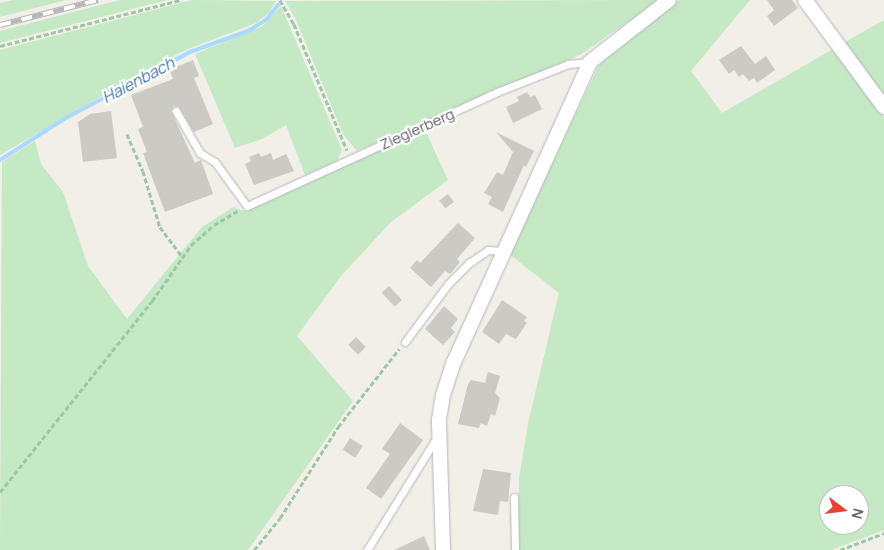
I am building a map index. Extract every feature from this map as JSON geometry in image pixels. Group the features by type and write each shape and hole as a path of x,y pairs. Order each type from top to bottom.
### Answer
{"street":[{"name":"Zieglerberg","path":"443,550 439,435 446,385 503,251 590,62 668,0"},
{"path":"805,0 884,107"}],"lane":[{"name":"Zieglerberg","path":"247,206 551,70 590,62"},
{"path":"176,112 200,152 215,162 247,206"},
{"path":"404,342 464,268 483,252 503,251"},
{"path":"367,550 439,435"},
{"path":"514,497 515,550"}],"path":[{"path":"0,46 180,0"},
{"path":"280,0 294,24 351,158"},
{"path":"127,134 143,171 160,227 182,256"},
{"path":"0,492 152,301 182,256 204,232 247,206"},
{"path":"254,550 280,518 338,427 404,342"},
{"path":"840,550 884,533"}],"green space":[{"path":"13,0 66,0 0,17 0,3"},
{"path":"120,0 167,0 0,43 0,31"},
{"path":"192,0 276,1 269,13 256,23 188,49 148,69 0,155 0,50"},
{"path":"659,0 580,55 357,151 343,134 296,20 285,1"},
{"path":"679,0 750,0 691,71 722,113 833,49 884,117 884,530 831,550 518,550 519,478 529,419 559,293 509,254 599,65 628,37"},
{"path":"281,6 342,150 337,161 305,175 286,125 264,138 235,148 195,54 263,26"},
{"path":"884,20 884,98 843,43"},
{"path":"425,130 448,180 391,222 341,276 297,336 353,401 248,550 0,550 2,162 35,141 41,164 63,192 88,266 127,319 202,227 238,204 234,208 244,211"}],"building":[{"path":"767,0 792,0 798,8 774,26 767,16 774,10"},
{"path":"741,46 755,64 766,56 775,70 757,83 754,78 749,81 743,74 739,77 734,70 729,74 719,60"},
{"path":"193,60 199,76 194,78 213,124 194,132 179,107 174,106 171,111 195,163 201,160 213,194 165,212 143,153 147,152 138,129 143,127 131,95 173,79 169,70"},
{"path":"527,92 530,97 535,95 542,109 513,123 506,107 519,101 517,97"},
{"path":"111,111 117,158 83,162 78,122 90,114"},
{"path":"496,132 534,151 526,167 524,165 503,212 488,204 492,197 484,193 497,172 503,175 513,152"},
{"path":"259,153 261,157 271,153 273,160 286,154 294,171 254,185 245,164 251,161 249,157"},
{"path":"448,194 454,202 445,209 439,201"},
{"path":"458,223 475,238 457,259 460,262 450,274 445,271 431,287 410,268 417,260 420,263"},
{"path":"389,286 402,300 395,307 382,293"},
{"path":"502,300 527,317 524,321 527,323 516,339 506,334 499,344 482,332"},
{"path":"444,306 458,319 451,328 455,332 443,345 425,329"},
{"path":"356,337 366,347 358,355 348,345"},
{"path":"488,372 500,376 495,393 500,398 495,416 491,414 487,426 481,423 479,428 458,424 468,384 471,380 485,383"},
{"path":"400,423 423,440 381,499 366,488 390,454 382,449"},
{"path":"350,438 363,446 355,458 343,450"},
{"path":"483,469 511,473 508,502 500,501 498,515 473,511"},
{"path":"424,536 430,550 394,550"}],"waterway":[{"name":"Haienbach","path":"0,160 64,119 190,52 250,30 267,19 278,5"}],"railway":[{"path":"0,25 98,0"}]}
